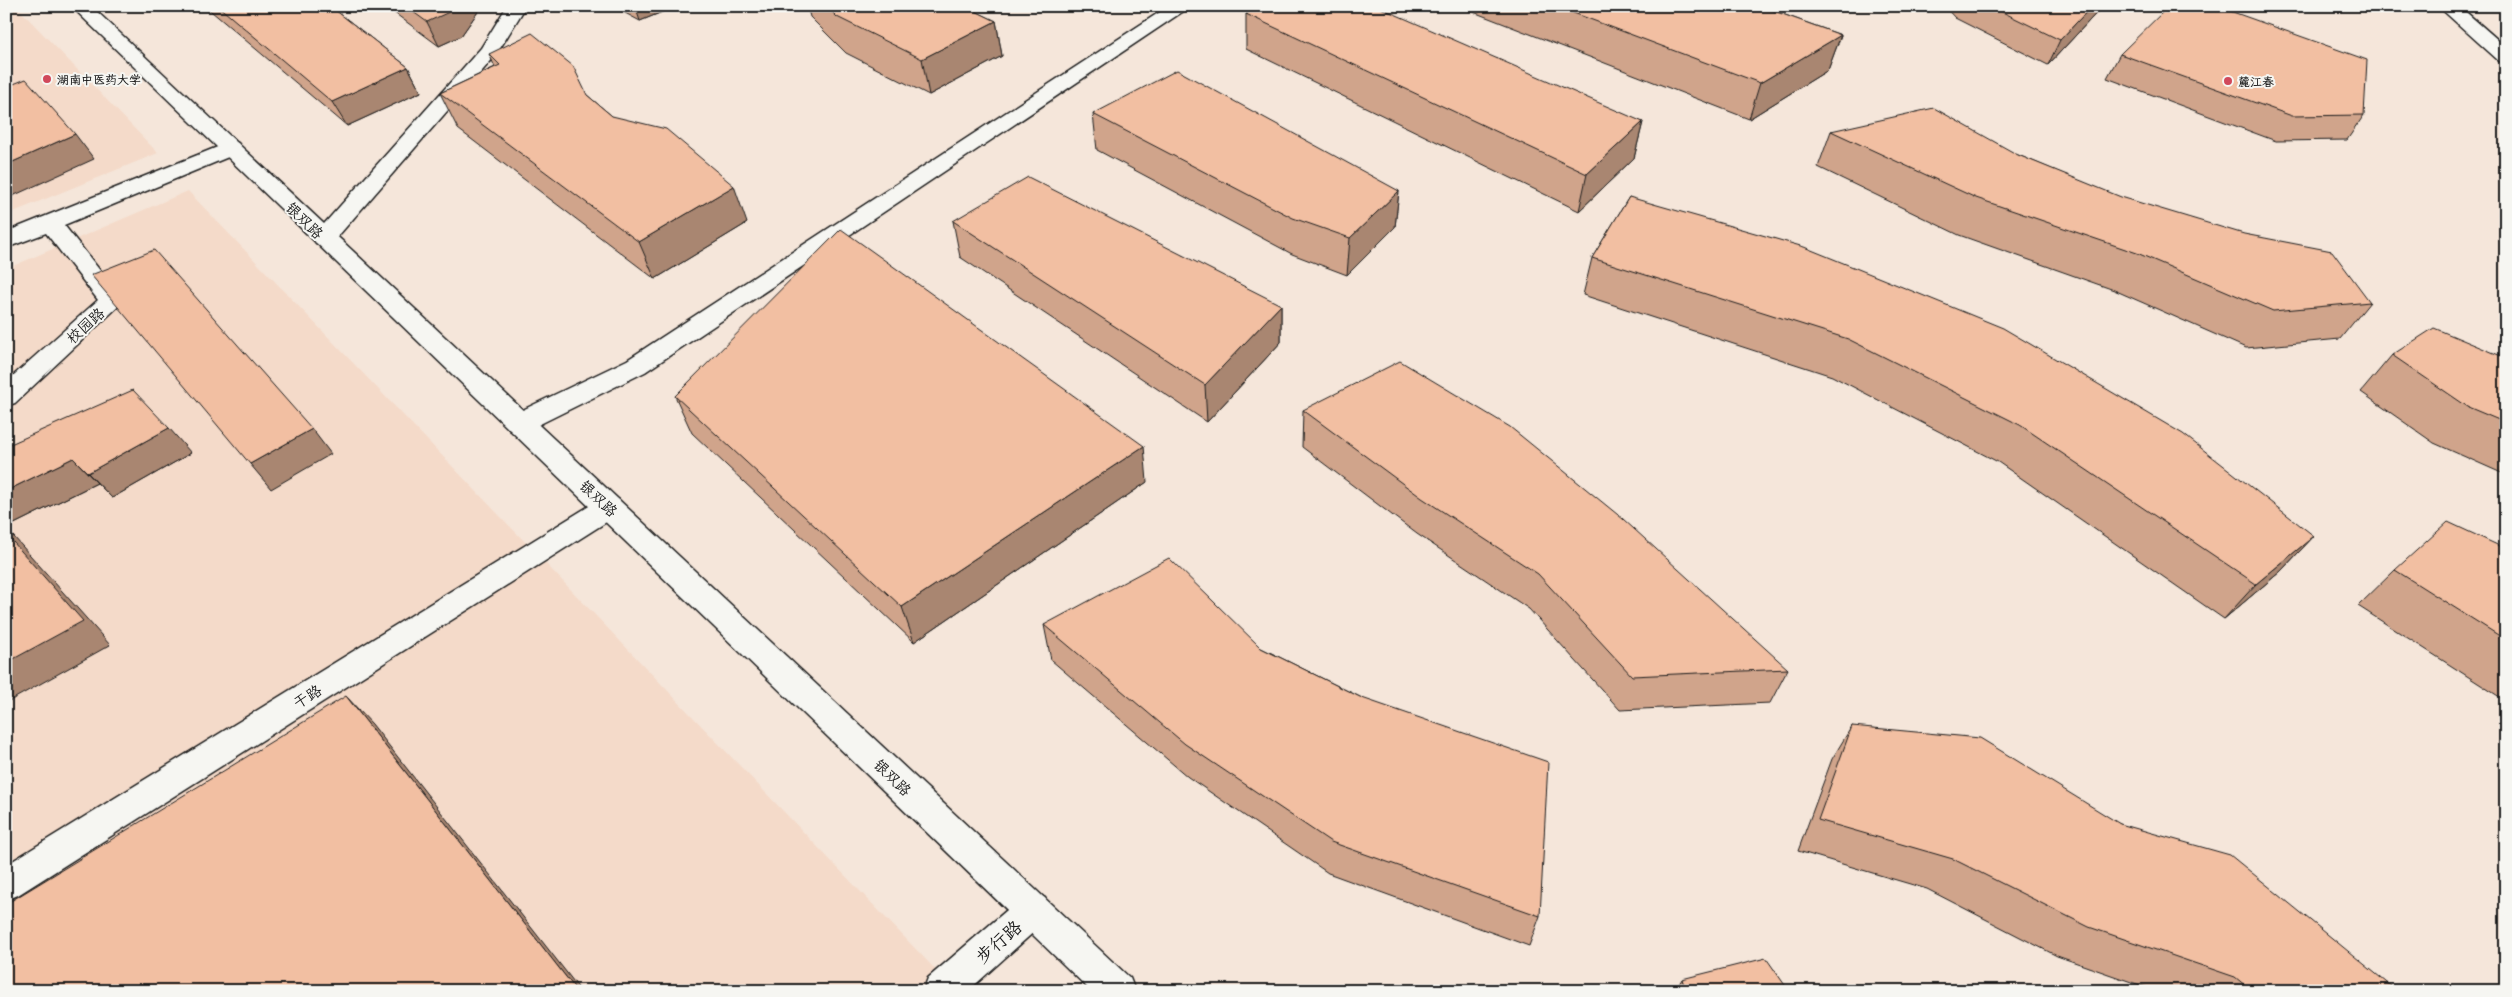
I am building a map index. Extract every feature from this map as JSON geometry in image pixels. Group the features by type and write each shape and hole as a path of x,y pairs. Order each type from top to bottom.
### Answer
{"street":[{"name":"银双路","path":"80,6 1117,991"},
{"path":"324,238 489,51 517,6"},
{"path":"519,423 636,366 1182,6"},
{"path":"2447,6 2506,57"},
{"path":"6,241 230,148"},
{"name":"校园路","path":"6,397 112,301 50,222"},
{"name":"干路","path":"6,884 609,507"},
{"name":"步行路","path":"941,991 1033,910"}],"shaded area":[{"name":"湖南中医药大学","path":"6,6 16,6 158,153 6,215"},
{"path":"188,191 956,991 6,991 6,269"}],"building":[{"path":"218,6 330,6 408,67 332,102"},
{"path":"405,6 454,6 449,12 427,22"},
{"path":"826,6 965,6 996,21 922,59 837,17"},
{"path":"1257,6 1376,6 1643,122 1587,174 1246,14"},
{"path":"1555,6 1760,6 1841,35 1760,83"},
{"path":"1990,6 2092,6 2060,40"},
{"name":"麓江春","path":"2169,6 2216,6 2367,60 2364,115 2292,116 2120,54"},
{"path":"532,33 573,66 587,95 612,116 666,129 734,186 639,242 440,93 500,65 489,54"},
{"path":"1177,70 1399,191 1350,238 1293,218 1093,114"},
{"path":"26,79 75,134 6,165 6,87"},
{"path":"1934,108 2018,155 2121,197 2244,234 2332,251 2370,302 2273,311 2137,253 1976,198 1831,131"},
{"path":"1028,177 1281,305 1205,385 953,221"},
{"path":"1629,197 1804,247 2003,328 2183,434 2314,536 2256,584 2020,425 1848,339 1592,258"},
{"path":"841,229 1144,446 902,607 675,396"},
{"path":"154,250 312,429 250,464 91,275"},
{"path":"2434,328 2506,358 2506,423 2468,407 2392,355"},
{"path":"1400,361 1510,427 1623,519 1788,669 1632,676 1538,574 1422,498 1303,410"},
{"path":"133,390 169,428 88,473 73,458 6,491 6,446"},
{"path":"2448,522 2506,549 2506,640 2395,570"},
{"path":"6,534 83,621 6,663"},
{"path":"1169,558 1261,648 1362,698 1548,762 1540,916 1331,842 1185,744 1044,625"},
{"path":"346,696 577,991 6,991 6,904"},
{"path":"1852,726 1980,738 2120,824 2230,855 2397,991 2252,991 2235,977 2089,927 1953,859 1818,820"},
{"path":"1766,958 1789,991 1686,991 1682,979"}],"place":[{"name":"湖南中医药大学","path":"47,79"},
{"name":"麓江春","path":"2228,81"}]}
